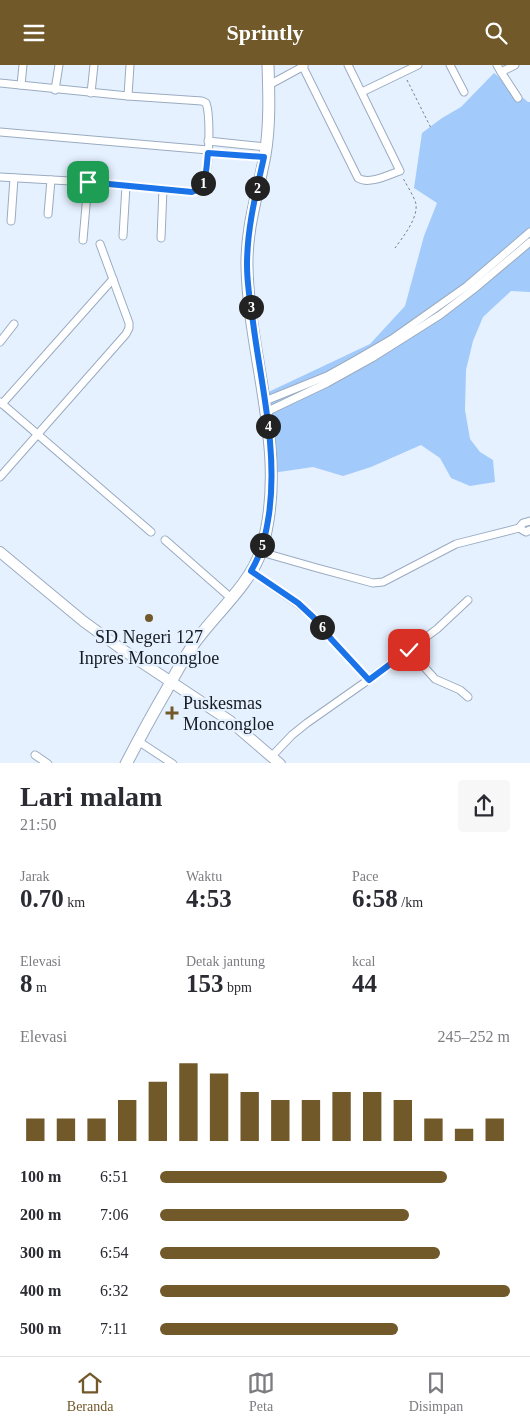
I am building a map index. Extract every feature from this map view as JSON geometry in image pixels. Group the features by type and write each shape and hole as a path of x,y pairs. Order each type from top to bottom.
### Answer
{"main road":[{"path":"126,763 192,646 251,571 261,552 267,528 272,482 270,446 250,304 247,266 250,226 265,152 269,85 268,65"}],"street":[{"path":"21,85 22,65"},
{"path":"56,90 59,65"},
{"path":"92,93 94,65"},
{"path":"128,96 130,65"},
{"path":"269,85 303,66 358,178 363,181 400,171 348,65"},
{"path":"362,93 418,65"},
{"path":"450,65 464,92"},
{"path":"515,65 499,68 518,98"},
{"path":"0,83 56,90 196,101 206,103 208,112 208,151 204,183 198,190 192,192 88,182 0,177"},
{"path":"0,132 208,151 265,152"},
{"path":"208,141 265,152"},
{"path":"12,221 14,178"},
{"path":"48,214 51,180"},
{"path":"84,240 88,182"},
{"path":"123,236 126,186"},
{"path":"161,238 163,189"},
{"path":"265,407 327,376 408,328 467,286 530,232"},
{"path":"265,407 327,383 372,358 440,315 530,242"},
{"path":"0,477 126,334 129,328 129,323 100,244"},
{"path":"113,279 1,403 151,532"},
{"path":"0,341 14,324"},
{"path":"261,552 373,583 383,582 456,544 519,528 523,523 530,521"},
{"path":"519,528 526,531 530,530"},
{"path":"165,540 231,598"},
{"path":"0,552 83,621 120,648 230,721 276,760 292,735 437,629 468,600"},
{"path":"251,571 298,603 313,617 369,680"},
{"path":"409,650 435,679 460,690 468,697"},
{"path":"138,741 173,763"},
{"path":"35,755 48,763"}],"path":[{"path":"403,72 431,128"},
{"path":"394,248 406,232 416,206 400,171"}],"shaded area":[{"path":"494,73 530,102 530,292 511,291 483,317 473,341 466,370 465,410 470,439 480,452 493,460 495,482 470,486 451,478 440,458 421,445 371,467 343,476 313,467 272,473 260,396 370,344 405,306 424,236 437,203 414,188 422,133 461,107"}],"place":[{"name":"SD Negeri 127 Inpres Moncongloe","path":"149,618"},
{"name":"Puskesmas Moncongloe","path":"172,713"}],"route":[{"path":"88,182 192,192 201,188 204,183 208,153 264,157 253,205 247,266 251,312 264,393 272,482 267,528 261,552 251,571 298,603 313,617 369,680 409,650"}]}
